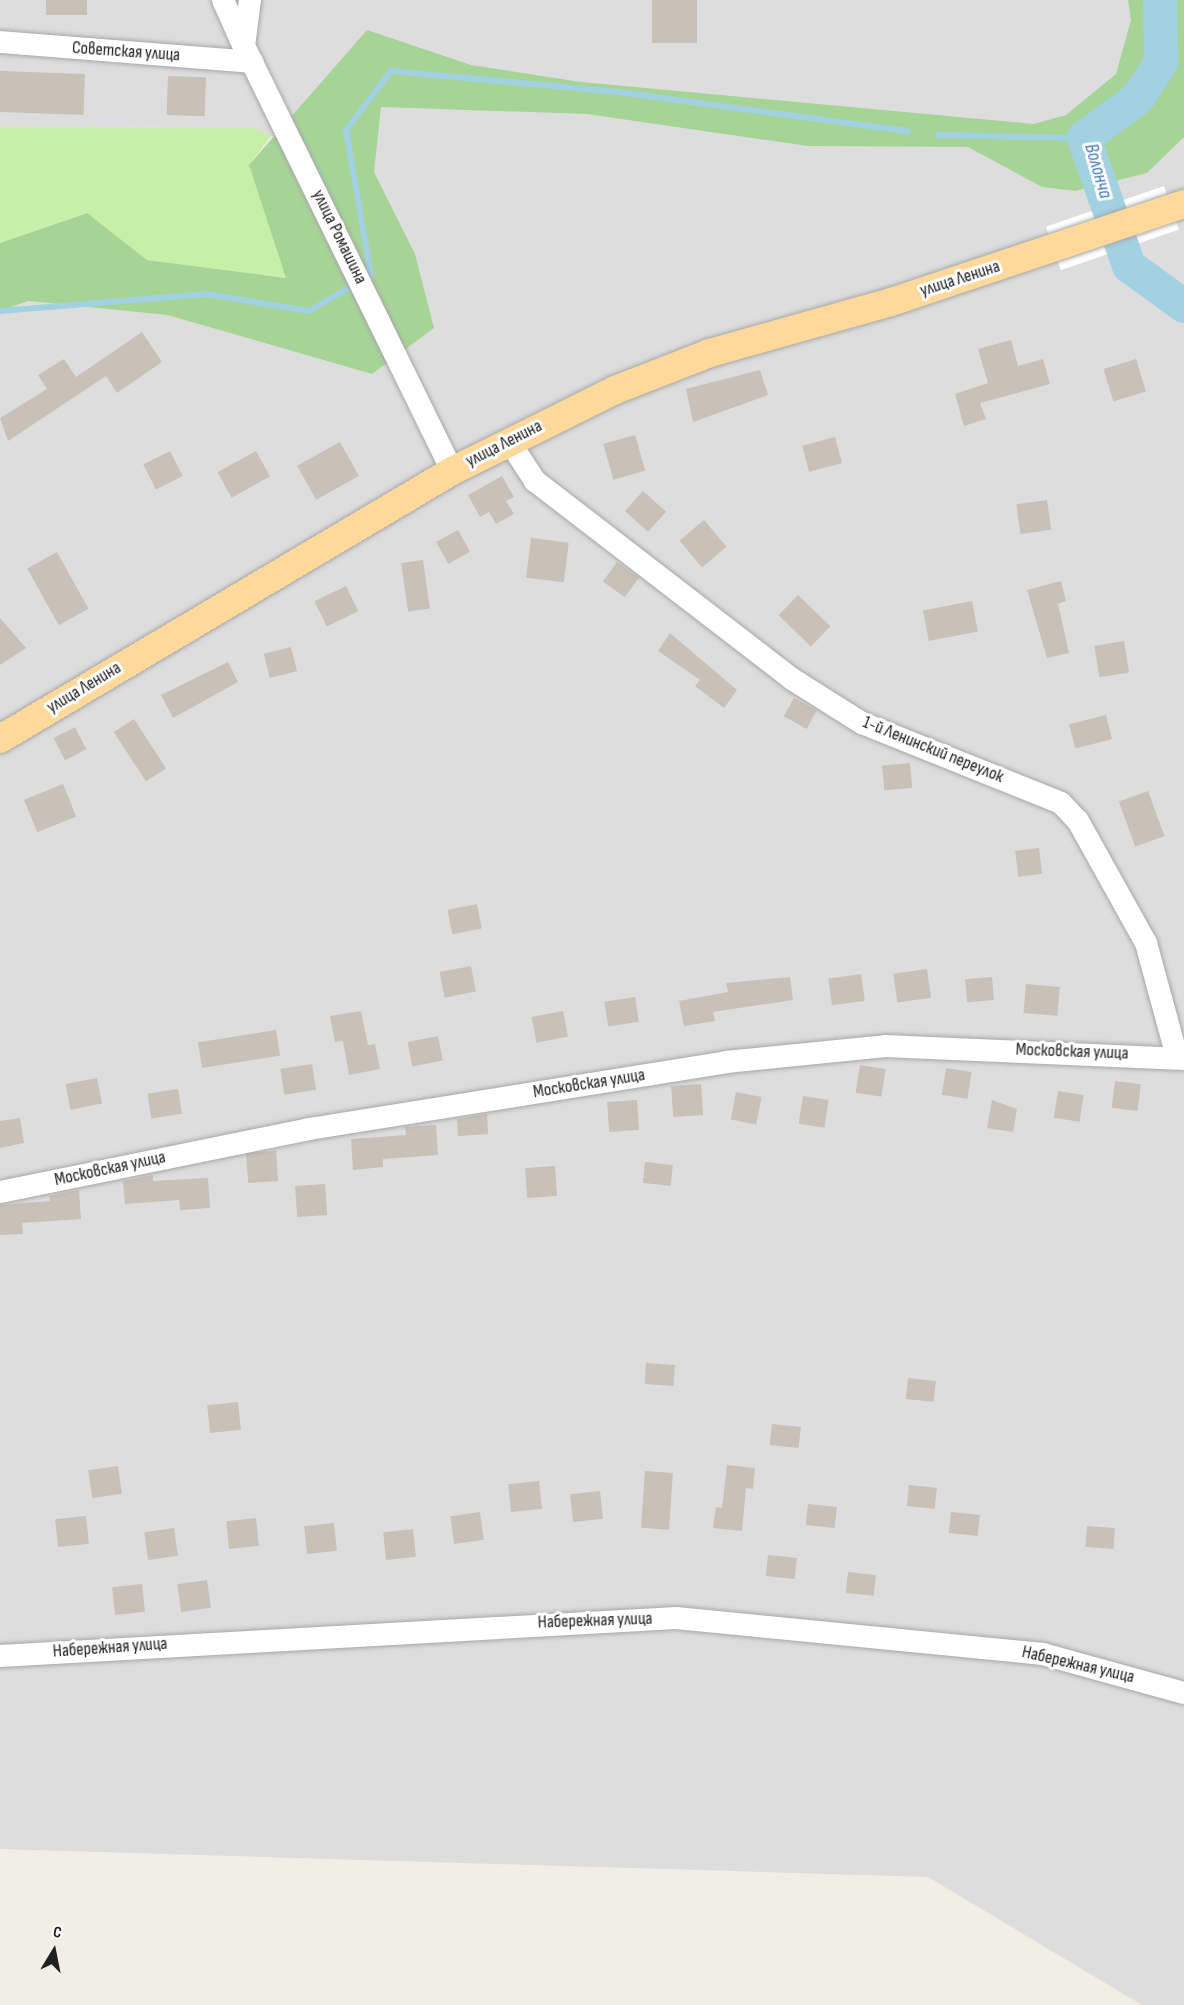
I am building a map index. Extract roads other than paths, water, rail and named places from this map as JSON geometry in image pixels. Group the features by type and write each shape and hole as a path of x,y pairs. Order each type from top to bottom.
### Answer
{"main road":[{"name":"улица Ленина","path":"0,739 452,471 509,441 660,371 1053,248 1178,206"}],"street":[{"path":"223,0 248,54"},
{"path":"248,54 250,0"},
{"name":"Советская улица","path":"0,42 248,54"},
{"name":"улица Ромашина","path":"248,54 452,471"},
{"name":"1-й Ленинский переулок","path":"509,441 535,482 792,679 862,723 1061,803 1078,820 1146,943 1181,1058"},
{"name":"Московская улица","path":"0,1192 309,1129 726,1062 885,1046 1181,1058"},
{"name":"Набережная улица","path":"0,1656 256,1637 676,1618 1043,1654 1184,1693"}],"waterway":[{"name":"Волонча","path":"1160,0 1161,62 1138,98 1084,138 1129,266 1184,306"},
{"path":"371,276 346,130 391,71 618,92 908,131"},
{"path":"938,135 1084,138"},
{"path":"0,311 206,294 309,311 347,289"}]}
